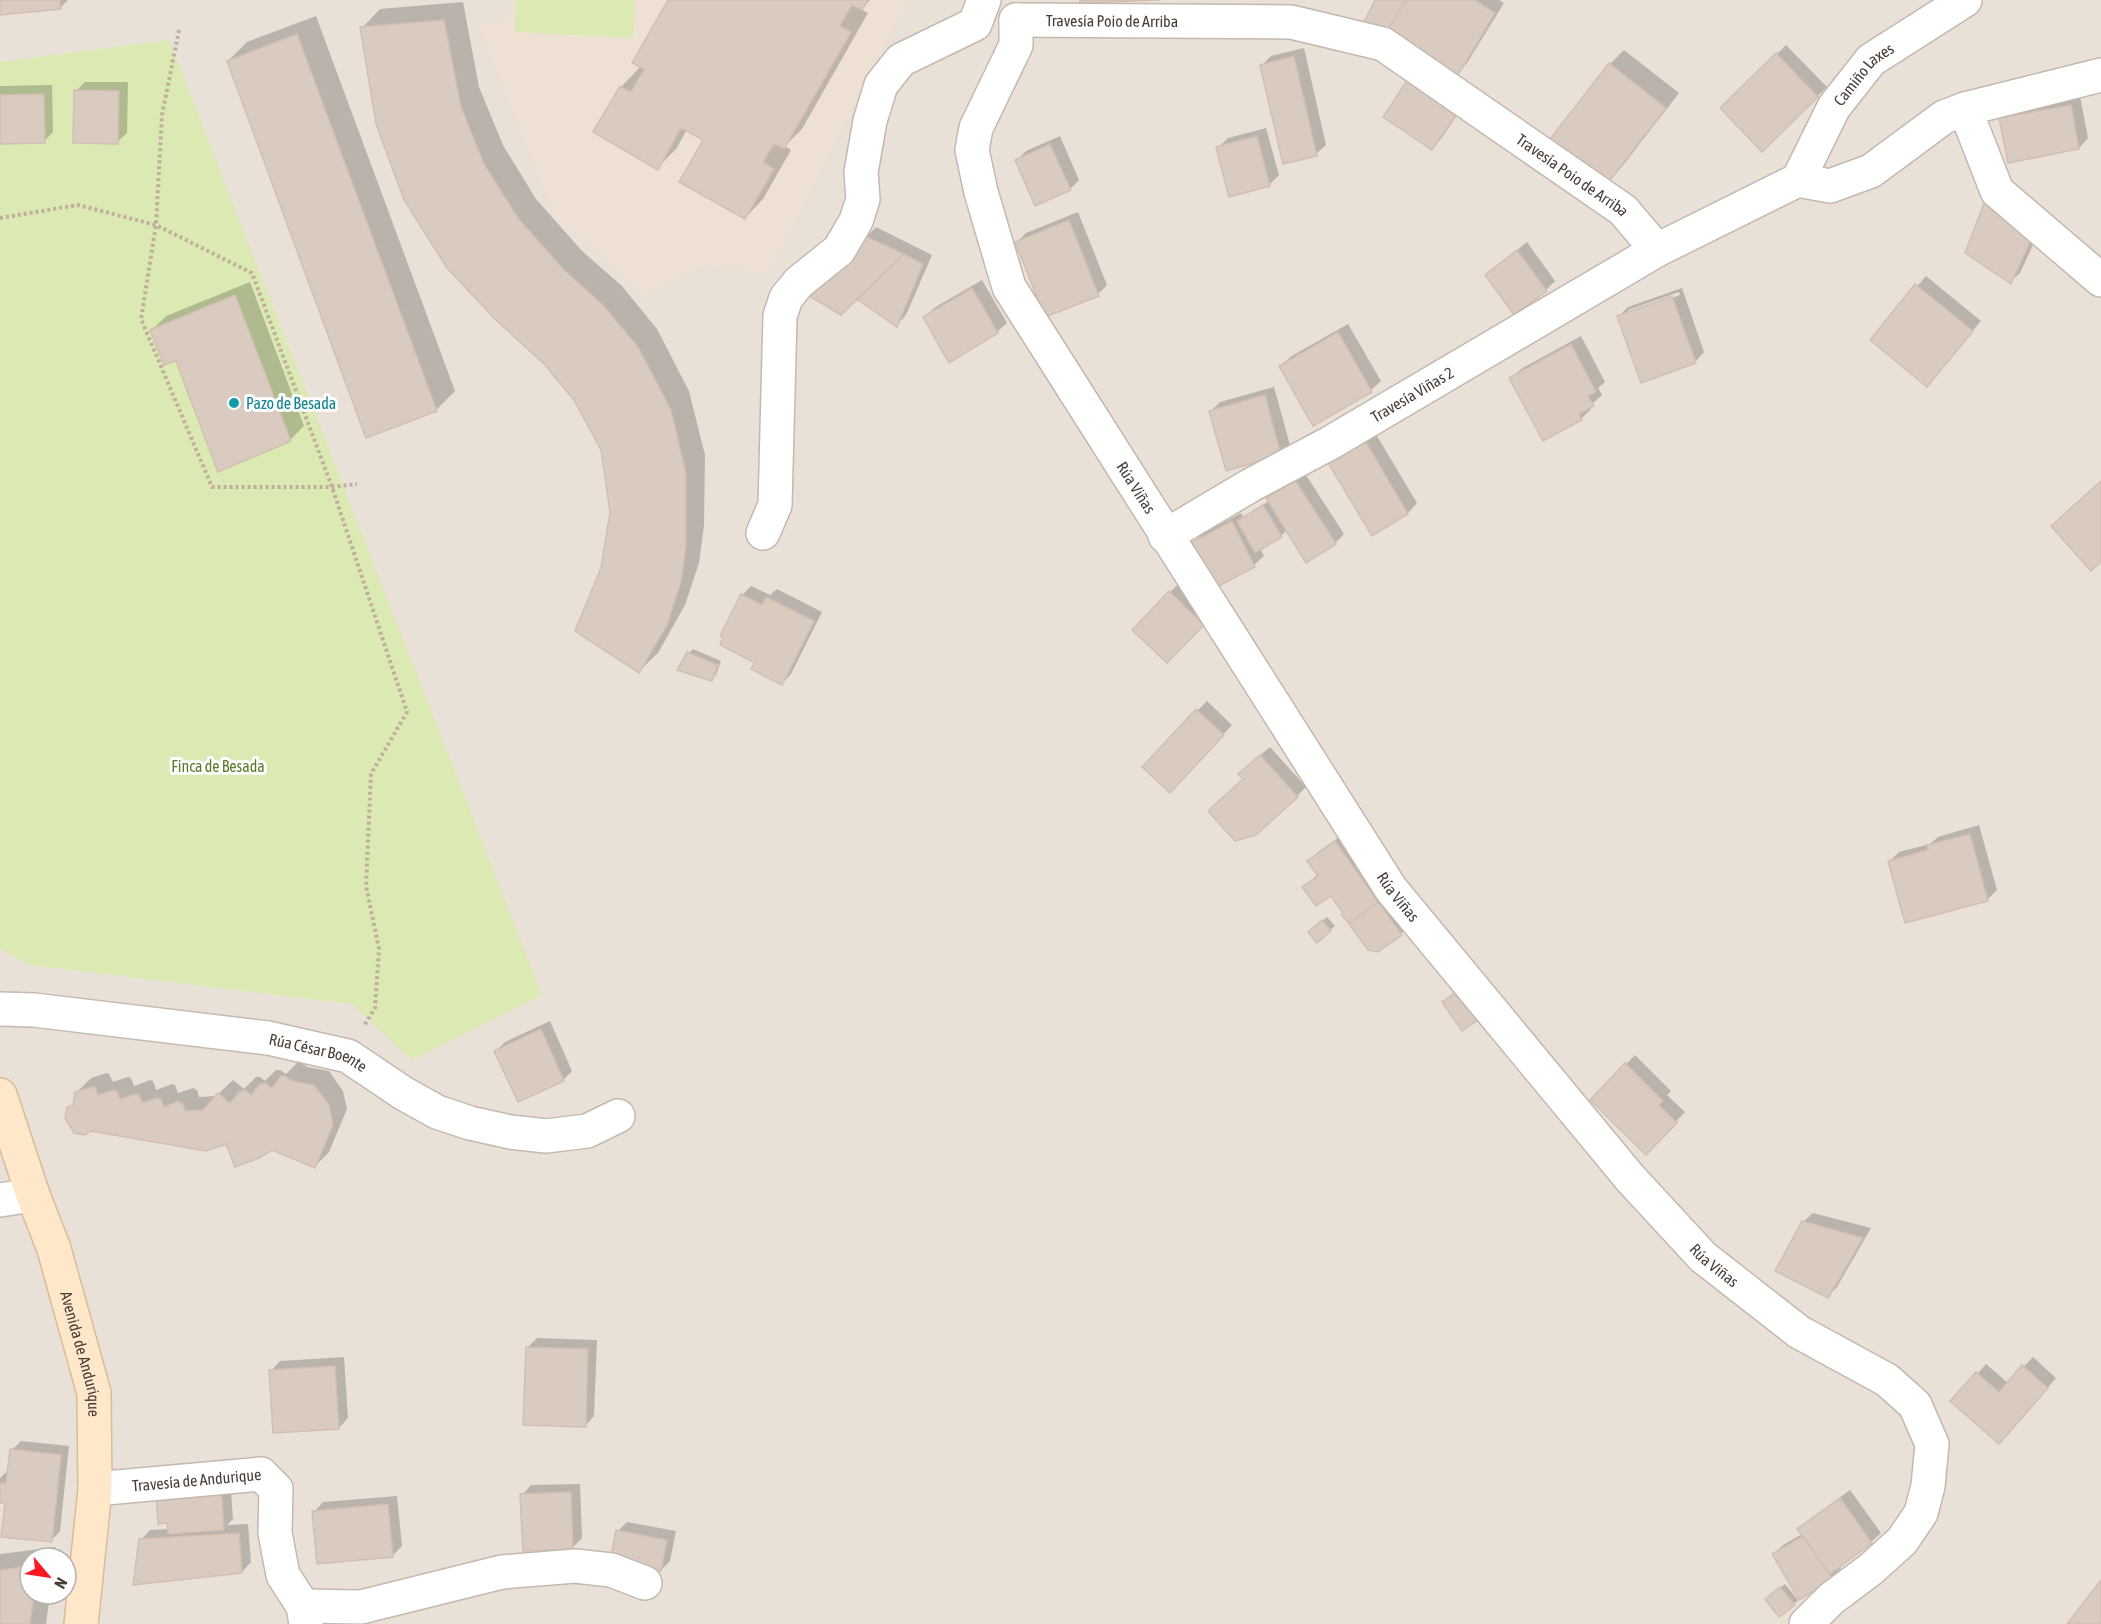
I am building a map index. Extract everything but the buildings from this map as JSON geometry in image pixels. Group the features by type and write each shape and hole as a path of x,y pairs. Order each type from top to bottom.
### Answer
{"main road":[{"name":"Avenida de Andurique","path":"0,1095 33,1195 54,1249 94,1393 95,1489 81,1624"}],"street":[{"path":"763,533 775,505 780,316 786,298 799,282 839,250 856,221 863,199 861,172 870,121 881,85 901,60 975,24 984,0"},
{"path":"991,0 1016,20"},
{"name":"Camiño Laxes","path":"1798,180 1834,107 1871,60 1965,0"},
{"name":"Travesía Poio de Arriba","path":"1016,20 1291,22 1383,44 1623,210 1657,250"},
{"name":"Rúa Viñas","path":"1016,20 1016,45 976,128 972,150 995,246 1009,286 1391,890 1630,1179 1703,1257 1799,1332 1887,1380 1915,1405 1932,1444 1928,1486 1921,1513 1902,1541 1871,1569 1831,1599 1806,1624"},
{"path":"1657,250 1798,180 1830,186 1872,171 1944,117 1965,109 2101,75"},
{"path":"1965,109 1997,191 2101,280"},
{"name":"Travesía Viñas 2","path":"1166,536 1251,485 1330,443 1657,250"},
{"name":"Rúa César Boente","path":"0,1009 33,1010 268,1038 348,1056 403,1093 437,1112 510,1132 546,1136 587,1131 618,1116"},
{"path":"0,1200 33,1195"},
{"name":"Travesía de Andurique","path":"95,1489 261,1474 276,1489 275,1533 284,1575 304,1615 361,1607 502,1572 575,1566 611,1570 645,1583"}],"path":[{"path":"179,30 162,115 156,225 141,319 212,487 332,487 357,484"},
{"path":"0,218 78,205 156,225 252,273 332,487 407,712 371,774 366,886 379,949 375,1008 348,1056"}],"shaded area":[{"path":"0,0 2101,0 2101,1624 0,1624"},
{"path":"510,0 908,0 769,272 703,266 647,295 553,213 479,28 509,15"}],"green space":[{"path":"516,0 635,0 633,38 515,32"},
{"name":"Finca de Besada","path":"169,40 542,995 412,1060 352,1004 29,965 0,948 0,62"}],"place":[{"name":"Pazo de Besada","path":"234,403"}]}
